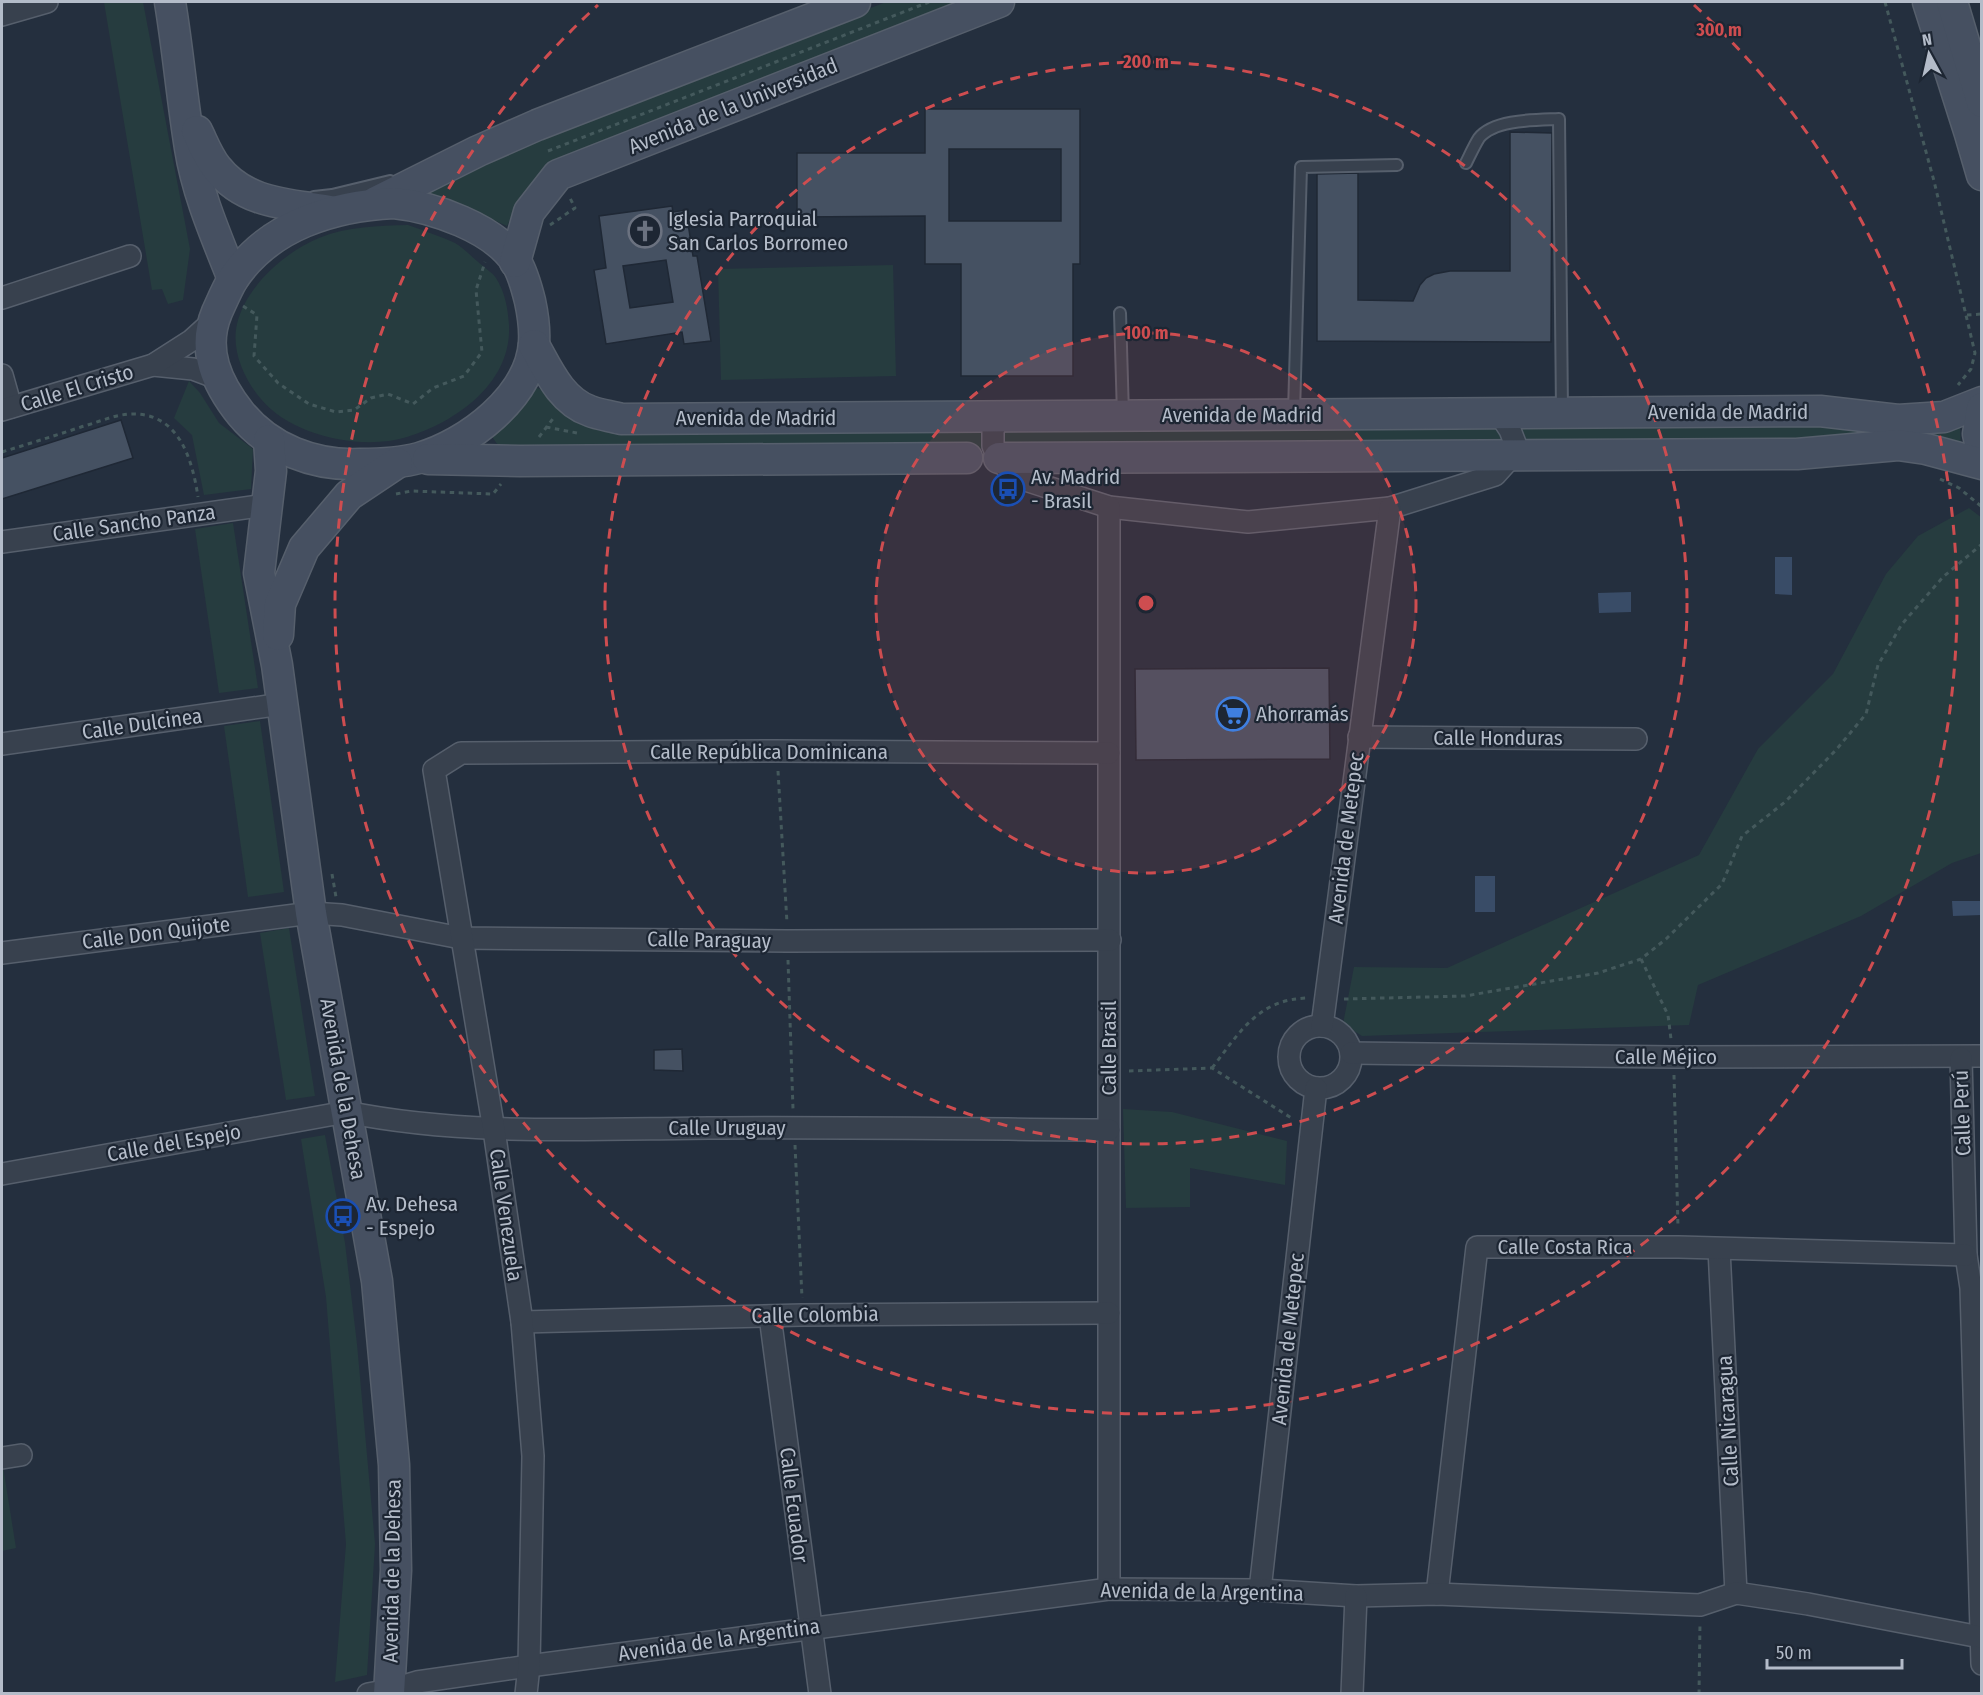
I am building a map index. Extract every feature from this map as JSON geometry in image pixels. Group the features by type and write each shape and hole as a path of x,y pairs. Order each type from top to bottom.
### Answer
{"street":[{"path":"2,15 47,2"},
{"path":"170,2 190,149 223,300"},
{"name":"Avenida de la Universidad","path":"548,150 746,73 855,2"},
{"name":"Avenida de la Universidad","path":"372,204 478,151 548,150 746,73 999,2"},
{"path":"1928,2 1982,175"},
{"path":"1952,2 1982,102"},
{"path":"185,109 216,167 238,189 266,201 333,211"},
{"path":"501,258 529,212 548,150"},
{"path":"394,203 417,205 448,216 481,232 529,298 533,318 534,345 525,373 514,391 482,427 449,447 409,460 343,465 314,460 293,453 254,429 217,378 210,339 223,300 248,260 290,227 333,211 372,204 394,203"},
{"path":"2,298 130,256"},
{"name":"Calle El Cristo","path":"6,409 153,365 192,340 223,300"},
{"name":"Avenida de Madrid","path":"534,345 550,375 568,398 588,411 621,419 1820,411 1898,420 1944,417 1982,402"},
{"name":"Calle El Cristo","path":"153,365 193,369 217,378"},
{"path":"2,375 6,409"},
{"path":"1982,408 1978,434 1982,452"},
{"path":"1000,417 993,430 992,438 999,458 1013,476 1108,507 1248,522 1390,508 1495,475 1514,455 1515,443 1510,430 1498,413"},
{"name":"Avenida de la Dehesa","path":"269,440 271,471 259,573 276,665 311,913 377,1281 394,1465 396,1570 382,1692"},
{"name":"Avenida de Madrid","path":"409,460 1797,454 1898,446 1926,449 1982,464"},
{"name":"Avenida de la Dehesa","path":"276,665 280,604 304,548 349,495 409,460"},
{"name":"Calle Sancho Panza","path":"2,542 266,505"},
{"name":"Calle Brasil","path":"1108,507 1109,1589"},
{"name":"Avenida de Metepec","path":"1322,1026 1390,508"},
{"name":"Calle Dulcinea","path":"2,744 282,705"},
{"name":"Calle Honduras","path":"1359,738 1636,739"},
{"name":"Calle República Dominicana","path":"434,770 461,753 777,751 1109,753"},
{"name":"Calle Venezuela","path":"434,770 494,1130 522,1322 533,1456 529,1666 526,1694"},
{"name":"Calle Paraguay","path":"311,913 342,915 461,938 788,941 1110,940"},
{"name":"Calle Don Quijote","path":"2,953 311,913"},
{"path":"1322,1026 1333,1028 1342,1034 1351,1053 1350,1063 1342,1079 1325,1088 1305,1085 1291,1070 1288,1059 1294,1039 1302,1031 1322,1026"},
{"name":"Calle Méjico","path":"1351,1053 1674,1057 1971,1057"},
{"name":"Calle Perú","path":"1971,1057 1966,1255 1971,1288 1982,1664"},
{"name":"Avenida de Metepec","path":"1260,1590 1316,1088"},
{"name":"Calle Uruguay","path":"346,1112 375,1118 494,1130 794,1127 1109,1130"},
{"name":"Calle del Espejo","path":"2,1174 346,1112"},
{"name":"Calle Costa Rica","path":"1437,1594 1477,1247 1678,1247 1966,1255"},
{"name":"Calle Nicaragua","path":"1719,1249 1736,1593"},
{"name":"Calle Colombia","path":"522,1322 802,1315 1109,1313"},
{"name":"Calle Ecuador","path":"770,1316 820,1694"},
{"name":"Avenida de la Argentina","path":"382,1692 417,1682 529,1666 1109,1589 1260,1590 1356,1596 1437,1594 1700,1605 1736,1593 1808,1604 1980,1637"},
{"path":"1352,1694 1356,1596"}],"lane":[{"path":"1466,163 1480,136 1494,128 1514,121 1559,118 1562,413"},
{"path":"266,201 332,195 381,183 478,151"},
{"path":"1294,415 1301,167 1397,165"},
{"path":"1120,313 1123,416"}],"path":[{"path":"550,226 575,208 548,150 930,2"},
{"path":"1885,2 1934,181 1975,353 1971,369 1952,390"},
{"path":"223,300 240,304 257,315 254,356 278,383 309,404 336,412 354,410 371,398 388,394 413,404 433,388 464,376 482,352 476,290 501,258"},
{"path":"1967,315 1982,314"},
{"path":"387,496 411,491 493,494 568,398"},
{"path":"2,452 118,416 143,415 167,425 182,441 194,472 201,514"},
{"path":"1930,476 1959,488 1982,507"},
{"path":"1212,1068 1254,1016 1269,1006 1294,999 1305,997 1326,999 1465,996 1598,973 1641,959 1666,939 1722,884 1742,836 1785,802 1836,750 1866,714 1878,665 1902,624 1943,577 1982,544"},
{"path":"777,751 788,941 802,1315"},
{"path":"331,870 342,915"},
{"path":"1641,959 1668,1015 1674,1057 1678,1247"},
{"path":"1109,1072 1212,1068 1294,1119 1312,1122"},
{"path":"1700,1605 1700,1694"}],"green space":[{"path":"104,2 143,2 190,249 183,300 168,304 162,289 152,290"},
{"path":"886,2 980,2 542,175 522,194 507,226 459,205 401,193"},
{"path":"408,225 455,243 492,273 502,289 508,313 507,346 501,365 491,382 478,397 444,421 407,437 389,441 349,441 328,437 290,423 261,399 240,364 236,344 237,324 249,296 280,261 319,238 352,229"},
{"path":"893,265 896,376 721,380 718,269"},
{"path":"189,381 200,393 219,423 253,449 251,489 204,495 192,435 174,418"},
{"path":"532,387 546,390 569,412 1960,425 1961,448 1799,443 503,452 490,434"},
{"path":"1969,508 1982,518 1981,853 1952,863 1861,916 1698,985 1689,1025 1362,1036 1343,1024 1354,967 1447,968 1699,855 1758,749 1833,674 1886,574 1918,536"},
{"path":"233,523 258,688 219,693 195,529"},
{"path":"260,721 284,892 248,897 224,726"},
{"path":"289,928 315,1096 286,1100 260,933"},
{"path":"1123,1109 1172,1112 1287,1141 1285,1185 1190,1168 1190,1207 1126,1208"},
{"path":"325,1135 345,1243 357,1344 375,1544 367,1675 335,1682 346,1544 326,1297 301,1139"},
{"path":"2,1460 16,1548 2,1551"}],"water":[{"path":"1775,557 1792,557 1792,595 1775,594"},
{"path":"1631,592 1631,612 1599,613 1598,593"},
{"path":"1475,876 1495,876 1495,912 1475,912"},
{"path":"1952,901 1981,901 1981,915 1953,916"}],"building":[{"path":"925,109 1080,109 1080,264 1073,264 1073,376 961,376 961,264 925,264 925,216 797,217 797,153 925,153","holes":["949,149 1061,149 1061,221 949,221"]},
{"path":"1510,132 1552,133 1551,342 1317,341 1317,174 1358,173 1358,300 1413,301 1420,285 1434,274 1450,271 1510,271"},
{"path":"672,206 673,212 686,210 693,256 697,256 711,341 684,344 682,332 606,344 594,270 606,268 599,216","holes":["666,260 673,302 630,308 623,266"]},
{"path":"121,420 133,458 2,499 2,458"},
{"name":"Ahorramás","path":"1329,668 1330,759 1136,760 1135,669"},
{"path":"682,1049 683,1071 654,1070 654,1050"}],"place":[{"name":"Iglesia Parroquial San Carlos Borromeo","path":"645,231"},
{"name":"Av. Madrid - Brasil","path":"1008,489"},
{"name":"Ahorramás","path":"1233,714"},
{"name":"Av. Dehesa - Espejo","path":"343,1216"}]}
